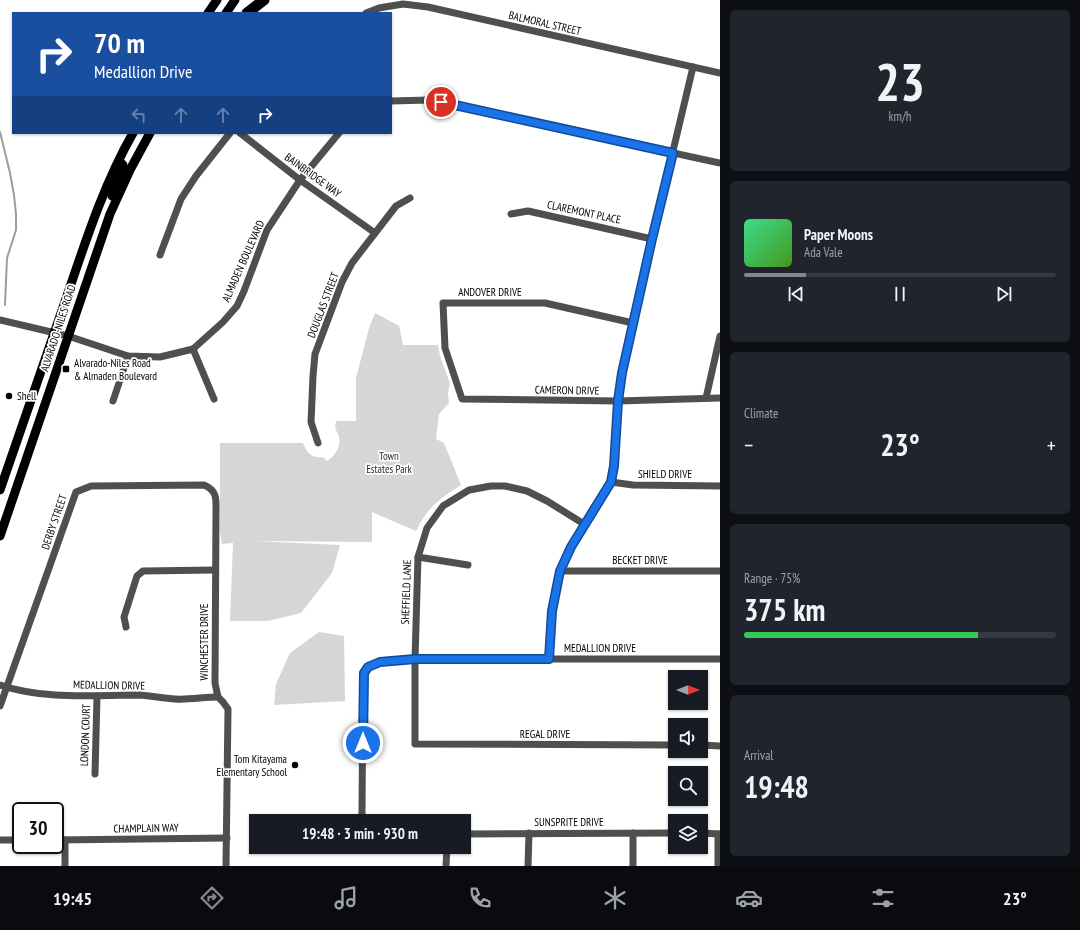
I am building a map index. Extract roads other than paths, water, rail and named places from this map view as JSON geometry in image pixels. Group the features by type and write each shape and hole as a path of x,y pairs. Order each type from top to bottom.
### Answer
{"highway":[{"path":"248,12 264,0"}],"main road":[{"path":"209,12 217,0"},
{"path":"227,12 235,0"},
{"name":"ALVARADO-NILES ROAD","path":"0,490 98,207 132,134"},
{"name":"ALVARADO-NILES ROAD","path":"0,536 102,235 121,188 149,134"},
{"path":"102,235 101,228 105,213 123,167 119,160"}],"street":[{"name":"BALMORAL STREET","path":"369,12 379,8 404,4 428,4 693,68 720,73"},
{"path":"549,659 552,611 560,571 584,524 611,482 614,466 618,401 622,373 693,68"},
{"path":"392,101 429,100 720,163"},
{"path":"160,255 181,199 196,176 229,134"},
{"name":"BAINBRIDGE WAY","path":"241,134 300,180 375,233"},
{"name":"ALMADEN BOULEVARD","path":"0,320 68,336 128,356 160,357 193,349 223,322 237,306 267,230 300,180 338,134"},
{"name":"DOUGLAS STREET","path":"318,442 311,422 312,376 316,354 342,282 352,263 396,206 410,198"},
{"name":"CLAREMONT PLACE","path":"511,214 528,211 652,239"},
{"name":"ANDOVER DRIVE","path":"462,399 445,348 443,303 545,303 633,323"},
{"path":"706,398 720,336"},
{"path":"193,349 214,399"},
{"path":"113,401 128,356"},
{"name":"CAMERON DRIVE","path":"462,399 618,401 720,398"},
{"name":"SHIELD DRIVE","path":"611,482 633,485 720,486"},
{"name":"DERBY STREET","path":"0,706 4,686 76,492 91,486 204,485 211,488"},
{"name":"SHEFFIELD LANE","path":"415,744 415,659 418,557 427,528 443,506 469,490 491,486 505,486 527,491 547,501 584,524"},
{"name":"WINCHESTER DRIVE","path":"211,488 215,496 215,683 218,697 228,709 226,866"},
{"path":"418,557 468,565"},
{"path":"126,627 124,617 137,576 143,571 215,570"},
{"name":"BECKET DRIVE","path":"560,571 720,571"},
{"name":"MEDALLION DRIVE","path":"362,814 364,673 368,667 380,662 415,659 720,659"},
{"name":"MEDALLION DRIVE","path":"4,686 46,695 140,695 177,699 218,697"},
{"name":"LONDON COURT","path":"95,774 97,696"},
{"name":"REGAL DRIVE","path":"415,744 668,745"},
{"path":"708,746 720,746"},
{"path":"633,833 633,866"},
{"name":"SUNSPRITE DRIVE","path":"471,834 668,833"},
{"path":"708,833 719,834 718,866"},
{"path":"528,866 529,834"},
{"name":"CHAMPLAIN WAY","path":"65,840 227,838"},
{"path":"0,840 12,840"},
{"path":"65,840 65,866"},
{"path":"446,866 447,854"}],"waterway":[{"path":"0,132 10,173 16,214 16,230 7,258 5,305"}],"place":[{"name":"Alvarado-Niles Road & Almaden Boulevard","path":"66,369"},
{"name":"Shell","path":"9,396"},
{"name":"Tom Kitayama Elementary School","path":"295,765"}],"park label":[{"name":"Town Estates Park","path":"389,462"}]}
